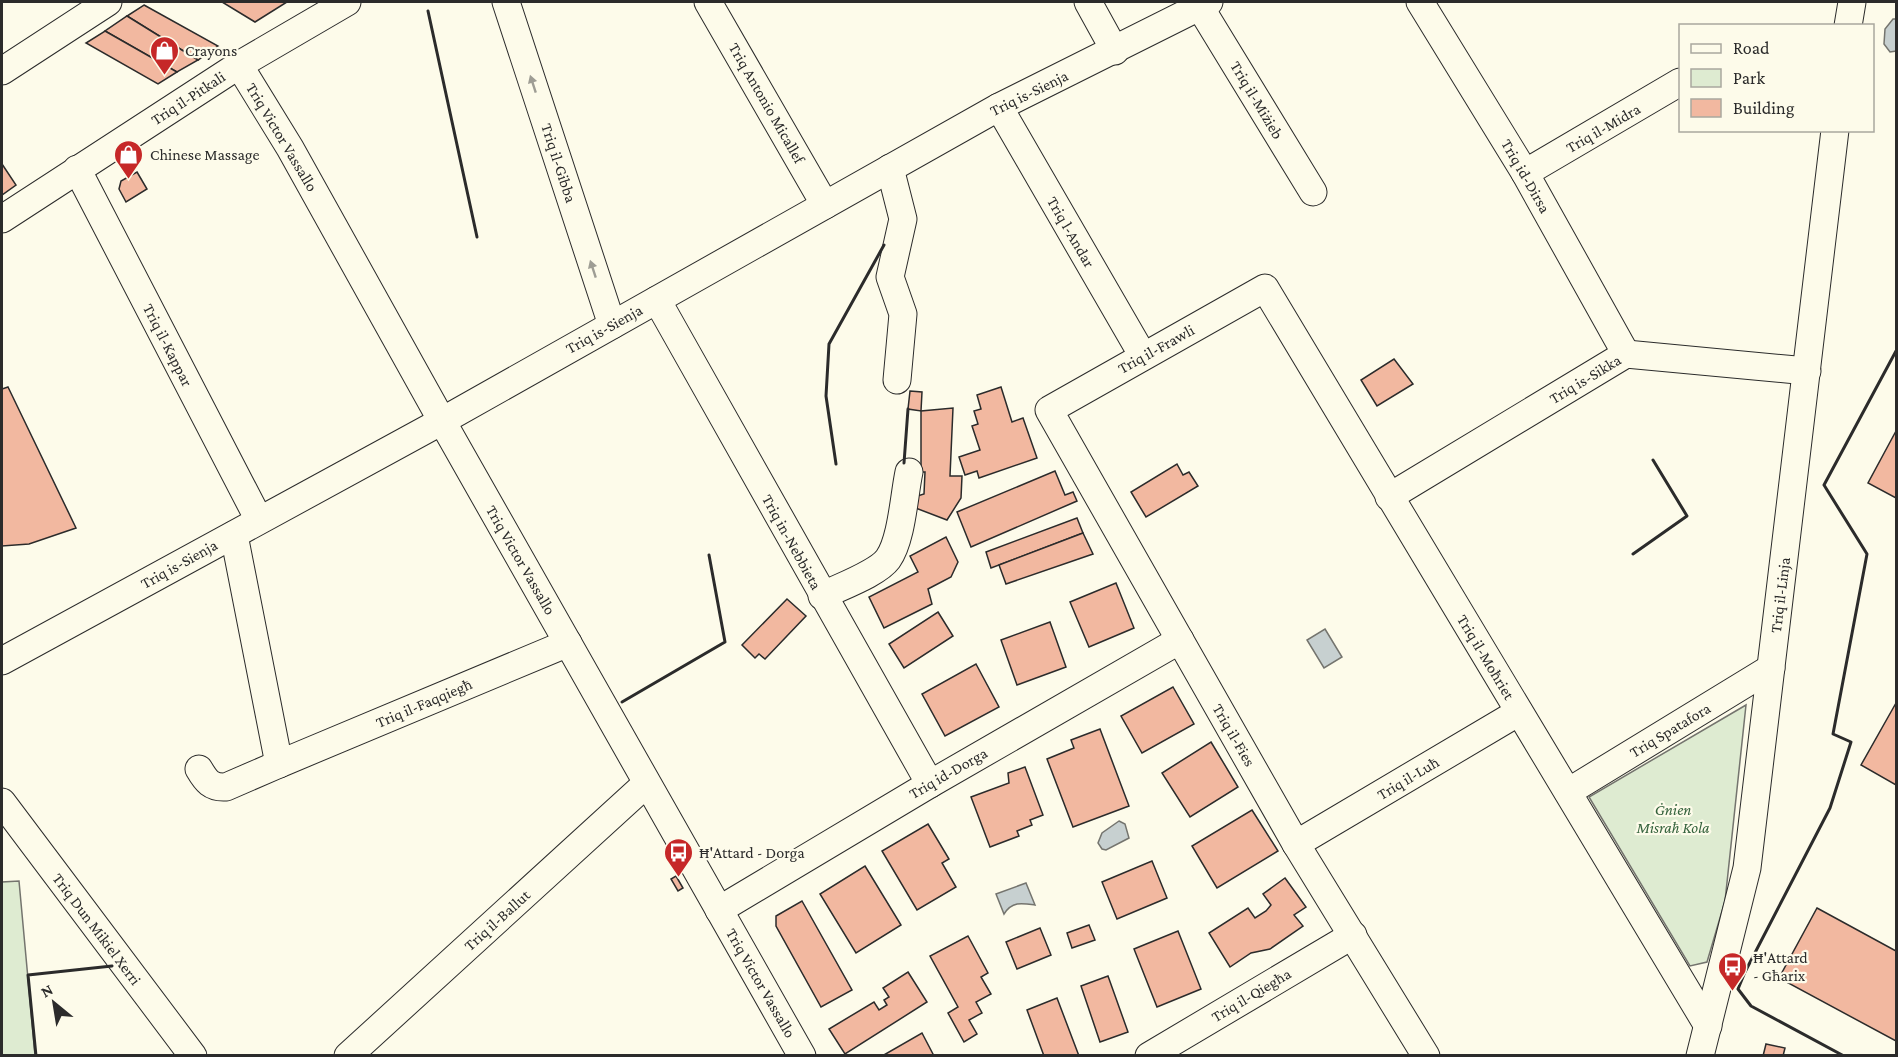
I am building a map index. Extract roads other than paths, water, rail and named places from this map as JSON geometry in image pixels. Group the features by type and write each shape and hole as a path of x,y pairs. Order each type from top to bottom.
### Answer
{"street":[{"path":"4,66 108,2"},
{"name":"Triq il-Pitkali","path":"2,219 239,65 347,2"},
{"name":"Triq il-Gibba","path":"506,2 612,325"},
{"name":"Triq Antonio Micallef","path":"708,2 825,205"},
{"path":"1088,2 1115,51"},
{"name":"Triq id-Dirsa","path":"1420,2 1525,173 1626,354"},
{"path":"1848,24 1852,2"},
{"name":"Triq is-Sienja","path":"2,661 441,422 999,107 1205,4"},
{"name":"Triq il-Miżieb","path":"1205,4 1313,192"},
{"name":"Triq Victor Vassallo","path":"239,65 290,148 441,422 719,910 797,1053"},
{"name":"Triq il-Midra","path":"1525,173 1679,83"},
{"name":"Triq l-Andar","path":"999,107 1143,356"},
{"name":"Triq il-Linja","path":"1700,1056 1747,868 1834,132"},
{"path":"890,168 903,219 890,277 903,314 897,380"},
{"name":"Triq il-Kappar","path":"76,169 259,520"},
{"name":"Triq il-Frawli","path":"1049,410 1265,288"},
{"name":"Triq il-Moħriet","path":"1265,288 1708,1026"},
{"name":"Triq in-Nebbieta","path":"657,300 930,784"},
{"name":"Triq is-Sikka","path":"1389,498 1626,354 1807,371"},
{"name":"Triq il-Fies","path":"1049,410 1296,844 1426,1056"},
{"path":"822,596 873,570 887,560 896,537 909,472"},
{"path":"234,535 279,764"},
{"name":"Triq id-Dorga","path":"719,910 930,784 1180,640"},
{"name":"Triq il-Faqqiegħ","path":"199,768 210,785 218,788 226,787 568,643"},
{"name":"Triq Spatafora","path":"1568,792 1771,668"},
{"name":"Triq il-Luħ","path":"1296,844 1519,712"},
{"name":"Triq il-Ballut","path":"348,1056 646,784"},
{"name":"Triq Dun Mikiel Xerri","path":"2,802 193,1056"},
{"name":"Triq il-Qiegħa","path":"1149,1056 1353,935"}],"place":[{"name":"Crayons","path":"164,76"},
{"name":"Chinese Massage","path":"129,180"},
{"name":"Ħ'Attard - Dorga","path":"678,878"},
{"name":"Ħ'Attard - Għarix","path":"1732,992"}],"park label":[{"name":"Ġnien Misraħ Kola","path":"1673,818"}]}
